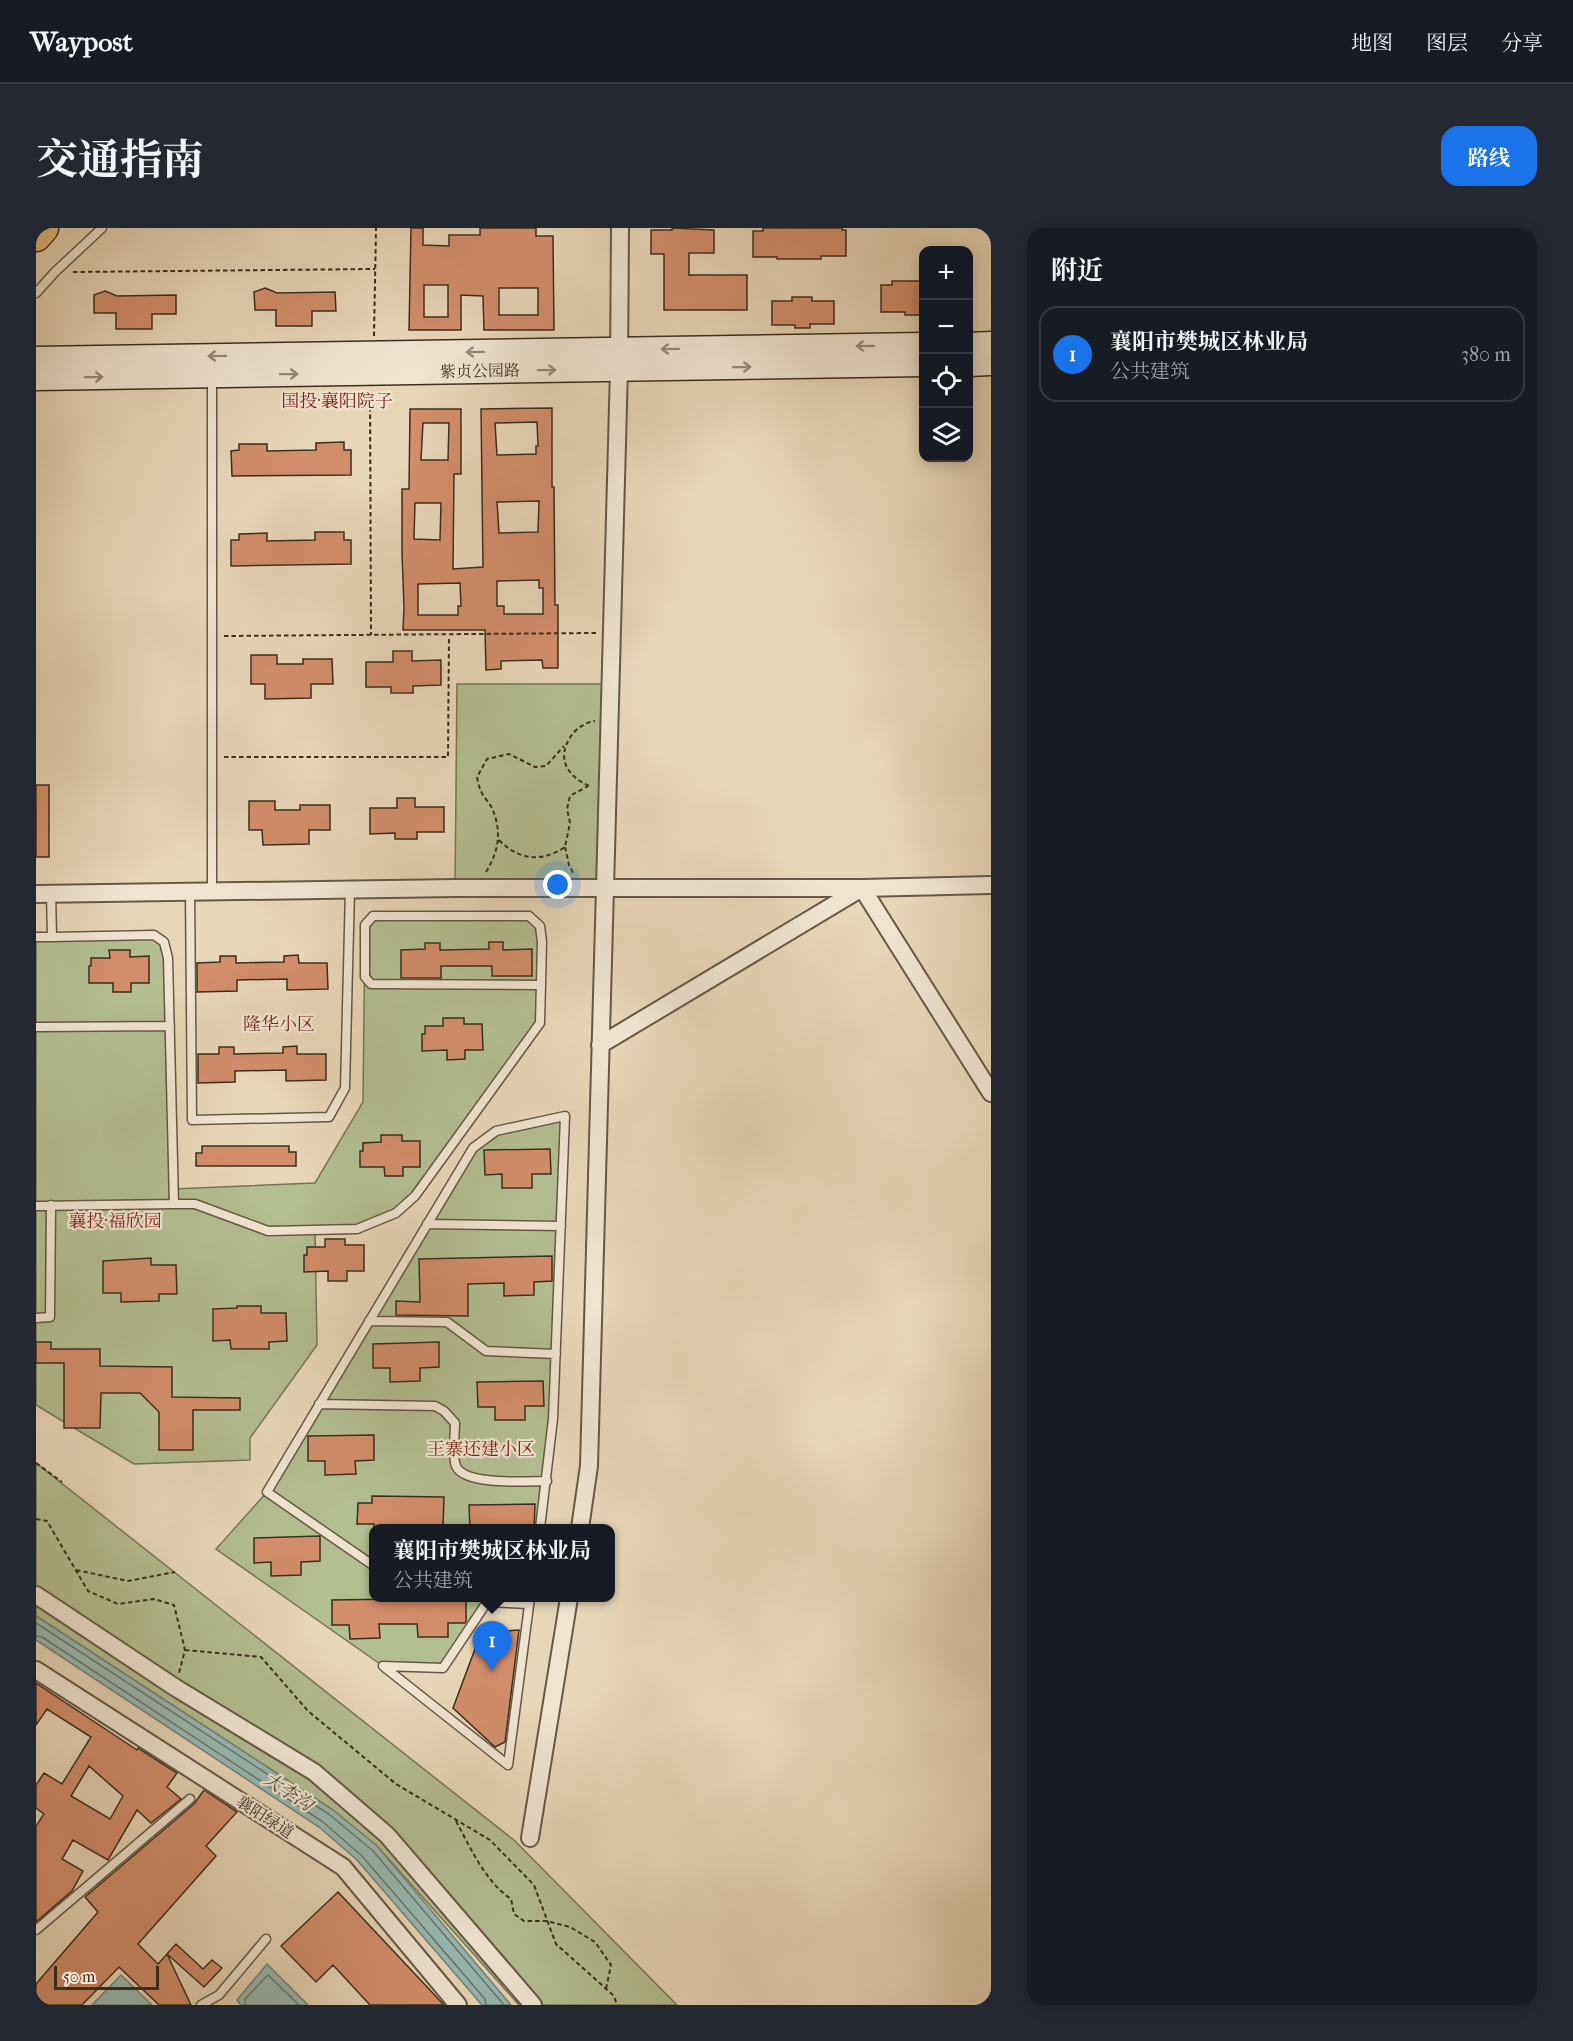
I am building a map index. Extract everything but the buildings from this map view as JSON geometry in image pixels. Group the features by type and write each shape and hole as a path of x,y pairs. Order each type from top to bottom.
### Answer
{"highway":[{"path":"36,236 43,228"}],"street":[{"path":"581,1524 589,1466 619,359 620,228"},
{"path":"973,345 991,344"},
{"name":"紫贞公园路","path":"36,359 372,363 619,359 919,345"},
{"name":"紫贞公园路","path":"619,359 919,364"},
{"name":"紫贞公园路","path":"36,378 212,375 372,363"},
{"path":"973,364 991,363"},
{"path":"44,893 474,888 861,888 991,885"},
{"path":"600,1045 861,888"},
{"path":"861,888 991,1093"},
{"path":"36,1594 176,1688 314,1772 387,1835 533,2005"},
{"path":"530,1838 568,1602"},
{"name":"襄阳绿道","path":"36,1670 343,1867 458,2005"}],"lane":[{"path":"36,293 102,228"},
{"path":"212,375 212,891"},
{"path":"190,891 192,1120 203,1120 329,1117 345,1088 350,889"},
{"path":"44,893 52,937"},
{"path":"36,1206 195,1204 268,1231 357,1229 396,1213 415,1196 540,1023 541,985 542,942 540,926 529,916 373,916 365,925 365,977 371,984 541,985"},
{"path":"36,937 154,935 164,942 168,958 174,1204"},
{"path":"36,1027 170,1026"},
{"path":"369,1563 267,1492 473,1148 496,1131 564,1116 553,1419 541,1524"},
{"path":"36,1317 50,1317 51,1205"},
{"path":"427,1224 561,1226"},
{"path":"369,1321 447,1322 486,1351 556,1354"},
{"path":"320,1404 435,1406 444,1411 455,1423 455,1465 461,1474 476,1480 547,1481"},
{"path":"487,1602 443,1668 383,1666 508,1765 530,1602"},
{"path":"36,1930 190,1799"},
{"path":"201,2005 219,1995 266,1939"}],"path":[{"path":"371,635 372,363 376,228"},
{"path":"55,272 375,269"},
{"path":"212,636 612,633"},
{"path":"212,758 448,757 449,634"},
{"path":"474,888 494,860 499,840 498,826 490,805 481,792 477,777 487,759 509,754 535,767 546,766 575,730 590,722 609,720"},
{"path":"564,746 564,763 573,778 588,786 607,787"},
{"path":"585,888 577,882 569,866 565,847 570,823 567,809 570,796 588,786"},
{"path":"499,840 511,852 536,858 554,854 565,847"},
{"path":"36,1463 62,1482"},
{"path":"36,1519 47,1521 88,1591 118,1604 154,1599 174,1605 185,1650 176,1688"},
{"path":"76,1570 128,1581 175,1572"},
{"path":"185,1650 261,1657 308,1711 396,1784 490,1840 534,1885 556,1944 614,1996 617,2005"},
{"path":"455,1819 499,1891 511,1899 514,1914 524,1921 547,1921 570,1927 595,1942 611,1965 606,1989"}],"green space":[{"path":"457,684 610,684 605,888 455,888"},
{"path":"373,916 529,916 540,926 540,1023 415,1196 396,1213 357,1229 315,1230 317,1345 250,1438 250,1460 134,1464 36,1405 36,937 154,935 164,942 174,1189 315,1183 363,1102 365,925"},
{"path":"565,1116 553,1419 540,1524 369,1524 369,1602 487,1602 443,1668 383,1666 216,1549 267,1492 473,1148 496,1131"},
{"path":"36,1463 515,1841 677,2005 519,2005 377,1846 333,1810 36,1616"},
{"path":"487,1602 529,1602 529,1604"}],"water":[{"name":"大李沟","path":"36,1616 333,1810 377,1846 511,2005 482,2005 357,1860 319,1827 36,1640"},
{"path":"267,1964 308,2005 241,2005 237,2000"},
{"path":"121,1975 152,2005 92,2005"}],"place":[{"name":"襄阳市樊城区林业局","path":"492,1671"}],"district":[{"name":"国投·襄阳院子","path":"337,401"},
{"name":"隆华小区","path":"279,1024"},
{"name":"襄投·福欣园","path":"115,1221"},
{"name":"王寨还建小区","path":"481,1449"}]}
